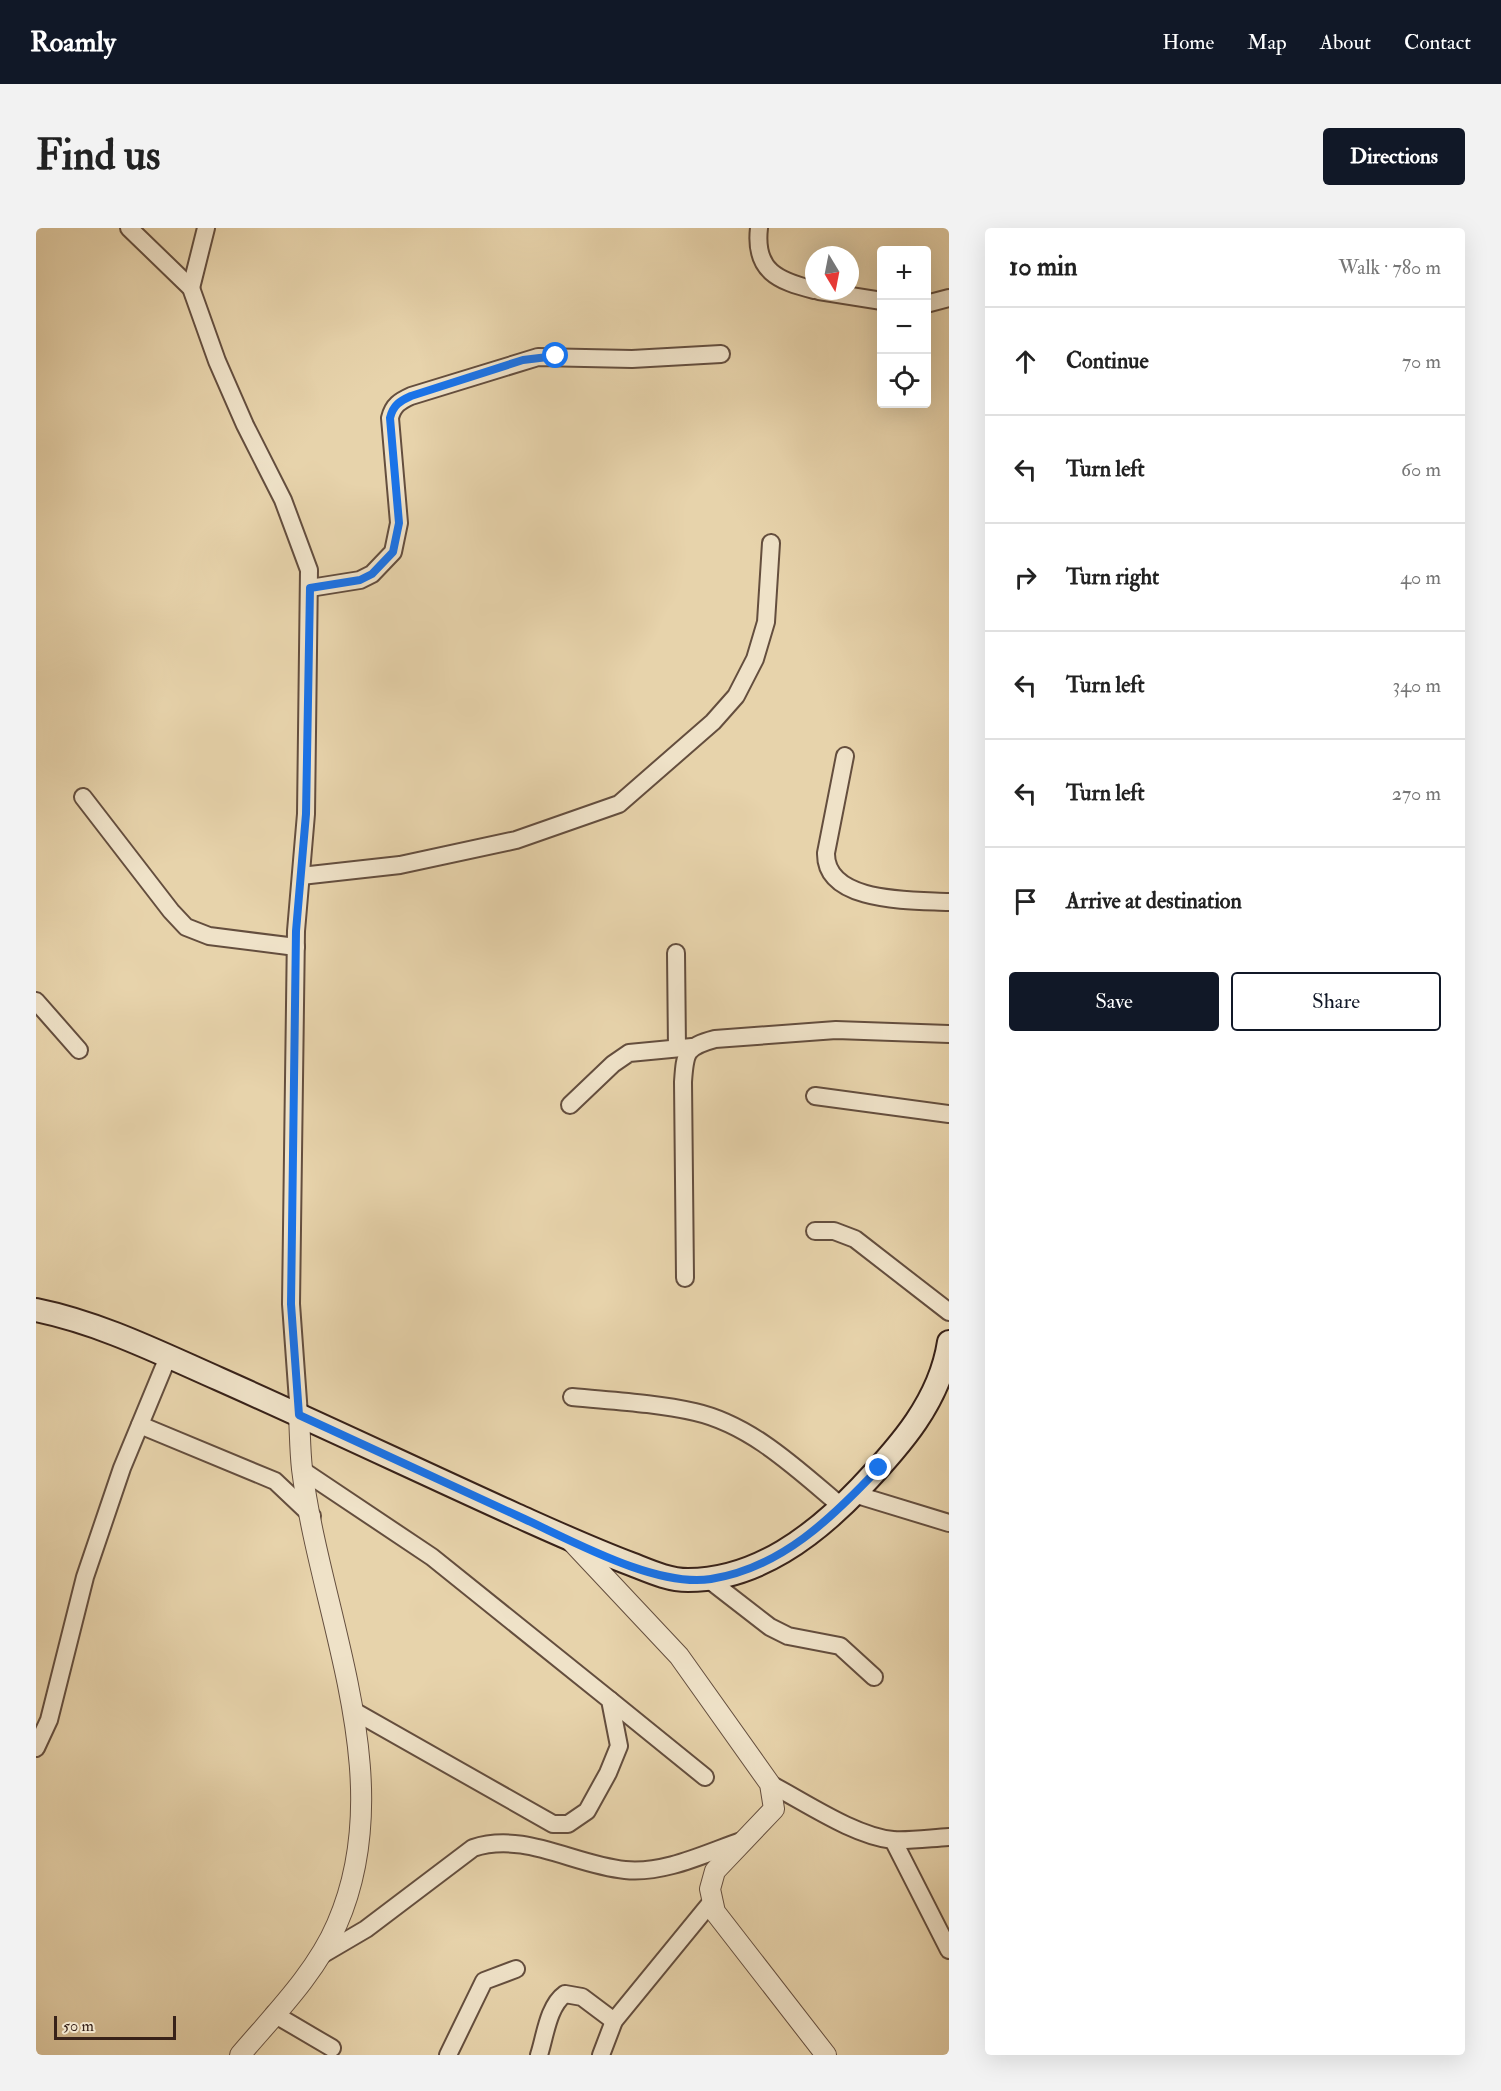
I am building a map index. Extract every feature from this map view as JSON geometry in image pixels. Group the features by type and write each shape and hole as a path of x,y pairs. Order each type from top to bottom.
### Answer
{"main road":[{"path":"36,1310 105,1330 299,1415 572,1542 656,1574 684,1580 708,1579 751,1568 786,1550 816,1529 848,1500 904,1439 927,1407 940,1377 949,1342"}],"street":[{"path":"129,228 191,288 217,361 245,425 283,500 304,552 310,588 306,814 296,947 291,1304 302,1470 352,1710 359,1755 362,1810 350,1884 338,1923 320,1956 240,2055"},
{"path":"191,288 206,228"},
{"path":"759,228 758,241 764,264 772,273 789,284 805,288"},
{"path":"859,297 877,300"},
{"path":"931,303 949,297"},
{"path":"310,588 360,580 372,574 393,552 399,523 390,418 392,409 399,402 411,396 538,357 632,359 721,354"},
{"path":"301,876 400,866 516,840 619,804 713,722 736,696 755,659 766,621 771,543"},
{"path":"845,756 826,854 826,866 835,880 864,894 949,902"},
{"path":"83,797 171,911 186,927 209,936 296,947"},
{"path":"676,953 685,1048 683,1082 685,1278"},
{"path":"36,1001 79,1050"},
{"path":"570,1105 613,1064 629,1053 685,1048 715,1039 836,1030 949,1034"},
{"path":"815,1096 949,1114"},
{"path":"815,1231 834,1231 855,1239 949,1312"},
{"path":"36,1748 49,1720 85,1577 122,1468 168,1357"},
{"path":"572,1397 697,1412 768,1446 848,1500 949,1522"},
{"path":"140,1425 275,1481 312,1516"},
{"path":"302,1470 432,1557 705,1777"},
{"path":"572,1542 679,1656 770,1784 774,1809 715,1871 711,1889 715,1912 826,2055"},
{"path":"708,1579 770,1627 788,1636 840,1646 874,1677"},
{"path":"352,1710 553,1824 568,1824 587,1811 608,1773 619,1746 610,1700"},
{"path":"770,1784 848,1825 893,1840 949,1837"},
{"path":"320,1956 366,1929 473,1848 490,1842 511,1842 623,1870 648,1870 747,1839"},
{"path":"893,1840 949,1950"},
{"path":"601,2055 614,2021 713,1900"},
{"path":"448,2055 484,1981 516,1970"},
{"path":"539,2055 558,1999 565,1994 582,1997 614,2021"},
{"path":"274,2014 332,2048"}],"route":[{"path":"556,356 523,360 411,396 399,402 392,409 390,418 399,523 393,552 372,574 360,580 310,588 306,814 296,931 291,1304 299,1415 572,1542 656,1574 684,1580 708,1579 734,1574 759,1565 786,1550 816,1529 879,1468"}]}
